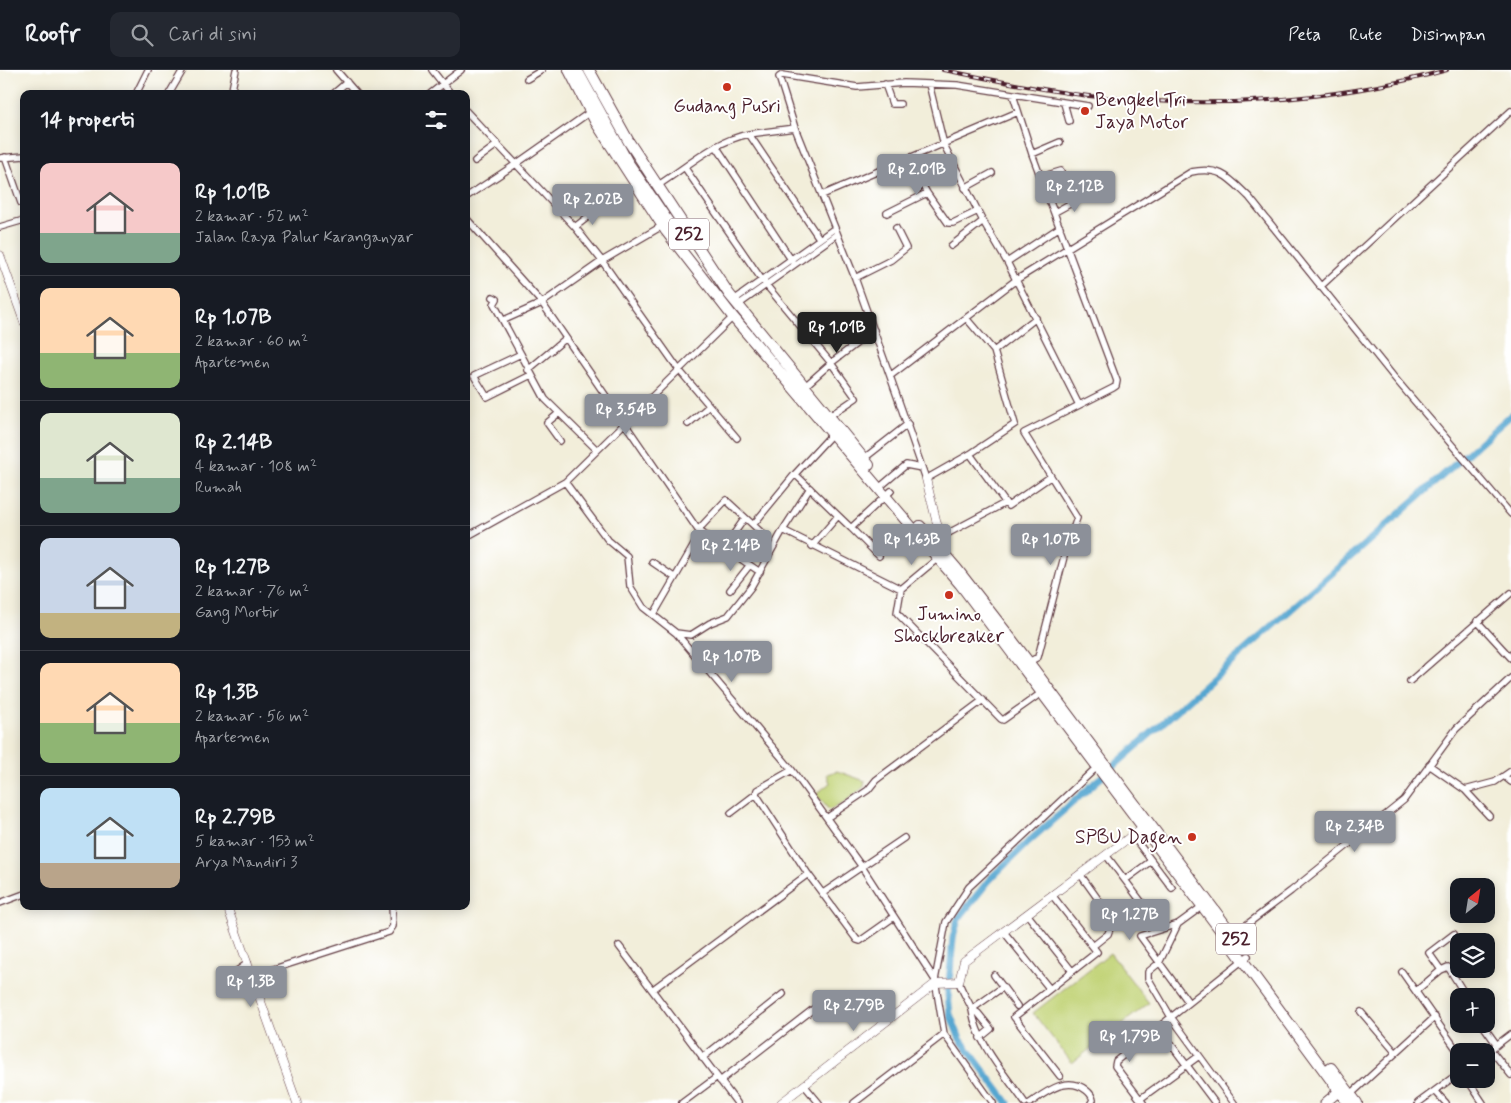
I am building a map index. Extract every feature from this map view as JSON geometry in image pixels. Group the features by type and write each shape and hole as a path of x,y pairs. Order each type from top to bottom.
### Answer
{"main road":[{"name":"252","path":"569,70 590,112 631,180 662,226 733,317 801,389"},
{"name":"252","path":"577,70 627,161 681,235"},
{"name":"252","path":"584,70 636,163 681,235"},
{"name":"252","path":"589,70 606,103 657,186 726,290 801,389 939,555 1025,664 1347,1096"},
{"path":"681,235 726,290"},
{"path":"681,235 710,282 715,294"},
{"path":"1325,1103 1347,1096"}],"street":[{"path":"138,90 148,70"},
{"path":"171,90 183,70"},
{"path":"232,90 236,70"},
{"path":"336,70 354,90"},
{"path":"432,70 448,90"},
{"path":"435,90 461,70"},
{"path":"527,79 542,70"},
{"path":"1045,691 1002,720 899,616 897,610 901,589 939,555 941,537 926,479 908,424 855,278 795,128 779,80 780,76 856,87 885,84 957,85 1088,106"},
{"path":"338,90 347,82"},
{"path":"885,84 892,104 900,104"},
{"path":"928,84 944,145 965,188 1007,262 1079,405"},
{"path":"1013,95 1032,154 1117,381 1116,386 1113,388 1024,433 1076,518 1038,657 1025,664"},
{"path":"1064,103 1069,121"},
{"path":"1320,287 1511,111"},
{"path":"470,194 590,112"},
{"path":"822,195 944,145 1018,112"},
{"path":"470,115 575,227 602,261 679,370 737,438"},
{"path":"657,186 731,138 795,128"},
{"path":"749,134 820,238"},
{"path":"1032,154 1060,142"},
{"path":"475,161 498,144"},
{"path":"716,146 792,262"},
{"path":"20,156 3,158 20,201"},
{"path":"908,160 927,193 950,224 978,211"},
{"path":"685,168 764,282 831,363 856,398 826,419"},
{"path":"890,376 1016,280 1191,172 1209,170 1223,173 1234,181 1320,287 1511,514"},
{"path":"1041,177 1061,171"},
{"path":"965,188 992,173"},
{"path":"887,213 927,193"},
{"path":"1055,212 1086,195"},
{"path":"575,227 598,208"},
{"path":"0,227 20,221"},
{"path":"951,246 983,221"},
{"path":"470,222 542,303 699,532 760,572"},
{"path":"504,320 542,303 602,261 662,226"},
{"path":"855,278 891,260 906,248 896,228"},
{"path":"1007,262 1060,228"},
{"path":"792,262 820,238 836,231"},
{"path":"736,303 836,231"},
{"path":"0,255 20,311"},
{"path":"493,297 497,300 494,304 545,399 597,450"},
{"path":"470,536 565,482 733,317"},
{"path":"926,479 970,454 1015,424 994,351 966,318"},
{"path":"994,351 1036,318"},
{"path":"801,389 874,330"},
{"path":"521,354 474,376 487,397 529,372 565,339"},
{"path":"688,424 709,406"},
{"path":"559,413 547,423 560,441"},
{"path":"861,460 908,424"},
{"path":"753,525 794,474 836,431"},
{"path":"970,454 1009,506 1050,477"},
{"path":"851,528 906,465 922,468"},
{"path":"794,474 879,556"},
{"path":"565,482 608,540 627,556 631,590 643,607 676,633 792,770 828,817 937,982"},
{"path":"676,633 691,635 710,623 727,618 760,572 810,488"},
{"path":"654,614 699,532 726,500 763,534"},
{"path":"941,537 1005,503"},
{"path":"812,546 838,516"},
{"path":"723,549 745,518"},
{"path":"784,530 812,546 901,589"},
{"path":"652,562 674,577"},
{"path":"730,590 749,566"},
{"path":"1410,680 1511,593"},
{"path":"1477,622 1511,658"},
{"path":"1230,937 1397,807 1456,729 1511,678"},
{"path":"828,817 868,790 876,780 983,700"},
{"path":"1430,765 1465,790 1489,816"},
{"path":"993,1103 944,1034 937,982 946,922 969,886 1101,767"},
{"path":"731,813 756,794 758,790 792,770"},
{"path":"1465,790 1496,782 1506,777 1511,771"},
{"path":"1506,777 1511,782"},
{"path":"756,794 808,874 859,942 894,917"},
{"path":"980,1038 991,1029 978,1013 972,1009 957,982 964,961 1145,825"},
{"path":"1132,835 1172,888"},
{"path":"823,894 904,838"},
{"path":"1106,855 1146,908"},
{"path":"1125,880 1151,861"},
{"path":"652,990 808,874"},
{"path":"1080,874 1113,920 1108,934 1092,946"},
{"path":"0,902 20,895"},
{"path":"1052,895 1097,952 1014,1017 1060,1076"},
{"path":"1189,1003 1140,936 1178,924 1205,904"},
{"path":"228,910 297,1103"},
{"path":"252,976 389,932 393,926 392,910"},
{"path":"1027,914 1072,971"},
{"path":"1178,924 1159,963 1149,970 1147,976 1171,1017 1234,1103"},
{"path":"1004,932 1049,988"},
{"path":"1441,970 1429,953 1450,937"},
{"path":"619,946 737,1103"},
{"path":"1199,1056 1142,1101 1115,1063 1246,958"},
{"path":"227,978 248,963"},
{"path":"1416,991 1441,970 1448,967 1461,988"},
{"path":"1402,972 1452,1043"},
{"path":"994,975 1017,1006"},
{"path":"780,1103 937,982 957,982"},
{"path":"1003,987 972,1009 971,1015 980,1038 1025,1103"},
{"path":"702,1058 783,994"},
{"path":"682,1103 718,1079 829,997"},
{"path":"1361,1012 1396,1053"},
{"path":"1347,1096 1435,1017"},
{"path":"1158,1027 1212,1102"},
{"path":"854,1103 944,1034"},
{"path":"1495,1047 1511,1034"},
{"path":"1495,1053 1511,1075"},
{"path":"1418,1103 1450,1079"},
{"path":"1030,1103 1060,1085 1070,1084 1082,1087 1091,1094 1093,1100 1091,1103"},
{"path":"804,1085 819,1103"},
{"path":"1473,1088 1483,1103"},
{"path":"1435,1091 1446,1103"}],"green space":[{"path":"837,771 865,781 864,787 842,804 829,810 816,794 830,783 827,774"},
{"path":"1110,953 1149,1003 1072,1063 1033,1013"}],"waterway":[{"path":"1008,1103 960,1039 950,1014 948,995 953,938 958,919 990,879 1028,842 1511,415"}],"railway":[{"path":"943,70 1034,88 1089,96 1179,102 1270,100 1314,96 1403,81 1447,70"}],"place":[{"name":"Gudang Pusri","path":"727,87"},
{"name":"Bengkel Tri Jaya Motor","path":"1085,111"},
{"name":"Jumino Shockbreaker","path":"949,595"},
{"name":"SPBU Dagen","path":"1192,837"}]}
